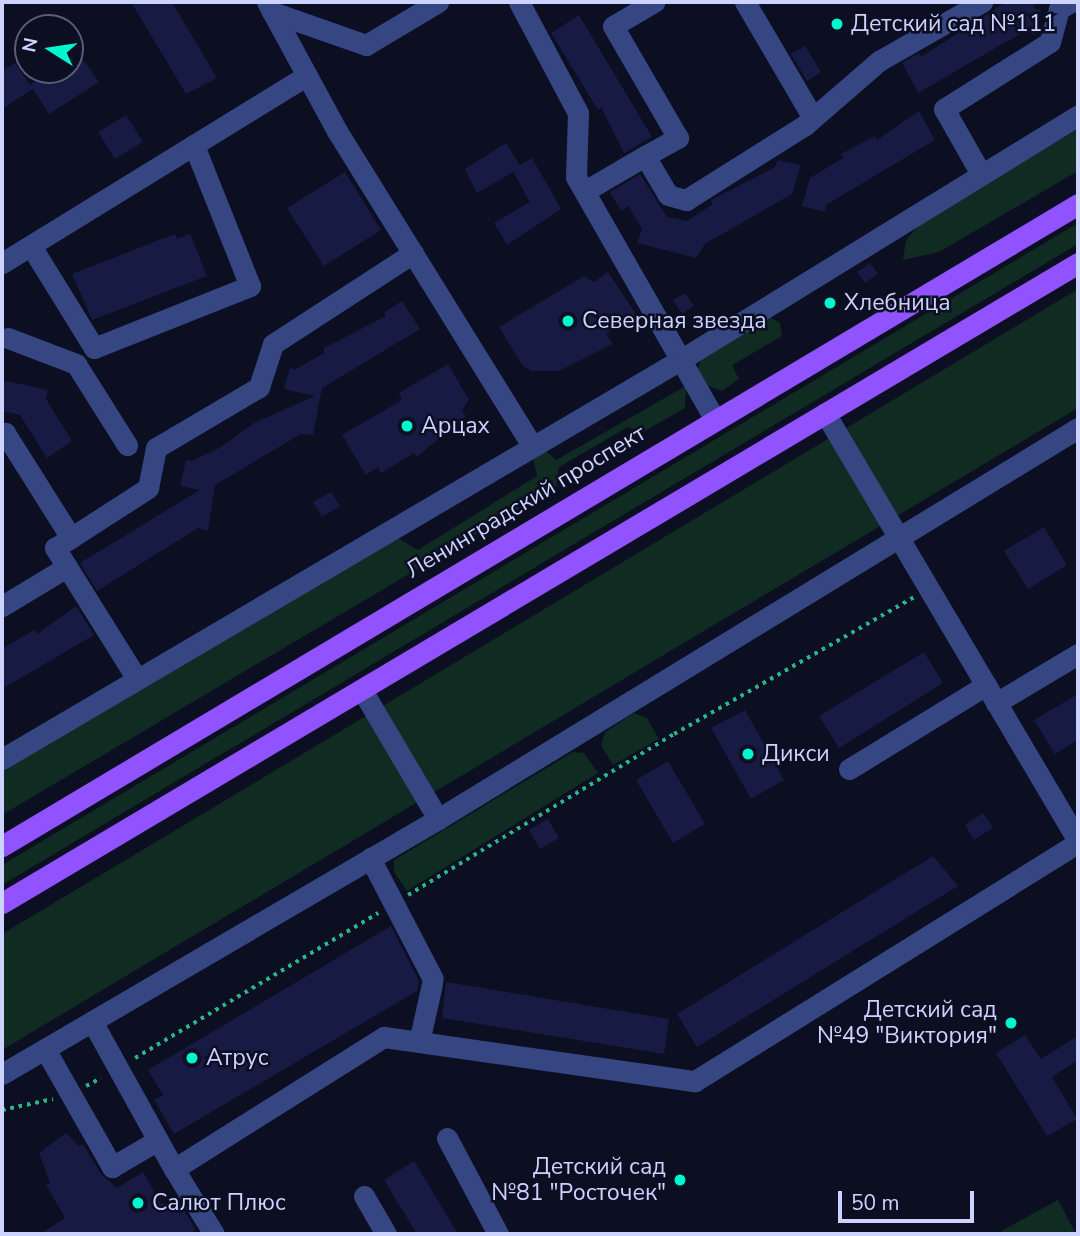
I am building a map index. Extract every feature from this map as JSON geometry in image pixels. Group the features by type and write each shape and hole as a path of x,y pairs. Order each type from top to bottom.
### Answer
{"main road":[{"name":"Ленинградский проспект","path":"2,846 1078,204"},
{"path":"2,903 1078,263"}],"street":[{"path":"270,7 366,45 438,2"},
{"path":"519,2 578,113 576,177 715,420"},
{"path":"584,191 678,138 613,26 654,2"},
{"path":"745,2 814,118"},
{"path":"645,156 668,195 686,200 814,118 879,61 982,2"},
{"path":"981,174 944,109 1050,42 1059,9 1071,2"},
{"path":"270,7 307,75 413,253 532,446"},
{"path":"2,264 307,75"},
{"path":"2,759 682,359 1078,115"},
{"path":"76,364 94,348 250,286 194,145"},
{"path":"31,246 94,348"},
{"path":"137,679 55,548 148,488 156,447 259,387 273,344 413,253"},
{"path":"4,336 76,364 127,445"},
{"path":"174,1169 384,1037 695,1081 1078,842 825,413"},
{"path":"2,435 5,433 71,538"},
{"path":"2,1074 438,819 898,538 1076,433"},
{"path":"2,606 67,567"},
{"path":"849,769 991,694 1078,654"},
{"path":"362,690 438,819"},
{"path":"370,858 432,981 419,1042"},
{"path":"93,1023 174,1169 214,1234"},
{"path":"45,1049 112,1167 158,1140"},
{"path":"447,1138 498,1234"},
{"path":"364,1196 386,1234"}],"path":[{"path":"2,1110 71,1095 674,734 928,589"}],"green space":[{"path":"1078,129 1078,171 939,252 903,260 906,240 920,224"},
{"path":"1078,223 1078,244 2,885 2,865"},
{"path":"1078,289 1078,408 2,1050 2,934"},
{"path":"769,317 780,323 782,336 732,365 739,379 722,391 706,385 697,370 702,357"},
{"path":"686,386 685,408 643,432 628,427 559,467 556,487 2,815 2,771 396,537 418,550 537,476 533,457 546,451 556,460"},
{"path":"634,713 647,718 659,739 613,765 601,745 605,732"},
{"path":"573,752 584,753 598,773 407,891 394,872 394,860"},
{"path":"1058,1200 1076,1234 1003,1234 1001,1231"}],"building":[{"path":"131,2 172,2 217,78 186,94"},
{"path":"1006,2 1035,2 1033,8 1041,10 1035,35 1023,32 918,93 902,63 919,53 921,57"},
{"path":"579,15 652,137 624,153 601,107 598,110 551,33"},
{"path":"805,46 821,72 807,81 791,54"},
{"path":"84,61 99,82 49,114 33,89 2,109 2,71 14,64 14,84 84,84"},
{"path":"919,111 935,140 826,205 825,212 802,206 810,178 843,158 841,154 875,136 877,140"},
{"path":"126,115 143,142 115,159 98,132"},
{"path":"506,143 520,165 532,158 561,209 507,245 494,223 530,202 513,172 477,193 465,169"},
{"path":"778,160 801,165 792,194 705,244 696,258 637,243 642,229 628,206 621,211 610,192 640,174 667,217 687,221 713,204 711,200 775,167"},
{"path":"345,172 381,230 324,266 287,208"},
{"path":"175,234 177,239 190,234 207,276 92,320 72,274"},
{"path":"870,263 878,274 865,283 857,272"},
{"name":"Северная звезда","path":"608,272 636,314 606,334 613,344 559,371 531,371 522,365 499,327 584,276 594,282"},
{"path":"685,293 694,306 682,314 673,300"},
{"path":"402,301 420,329 322,388 313,435 301,434 215,485 208,531 198,528 97,591 80,563 200,490 180,486 186,460 192,461 221,447 254,423 315,396 284,389 290,368 296,369 324,353 324,348 386,316 384,312"},
{"name":"Арцах","path":"448,364 469,400 462,411 466,416 417,457 414,453 381,473 378,467 366,475 342,435 402,400 399,393"},
{"path":"2,380 48,390 46,399 72,441 47,458 20,415 2,411"},
{"path":"331,492 340,506 322,517 313,502"},
{"path":"1044,527 1067,565 1028,589 1004,551"},
{"path":"76,606 94,635 2,689 2,649 34,630 37,634"},
{"path":"924,652 943,683 839,748 819,716"},
{"path":"1078,694 1078,740 1055,754 1034,720"},
{"name":"Дикси","path":"745,710 784,780 751,799 711,728"},
{"path":"668,761 705,824 673,843 636,780"},
{"path":"983,813 993,828 974,840 965,825"},
{"path":"548,819 559,838 540,849 529,830"},
{"path":"933,856 958,886 697,1047 677,1014"},
{"path":"391,926 419,981 417,991 174,1134 154,1100 163,1095 148,1070"},
{"path":"446,982 669,1019 664,1054 442,1018"},
{"path":"1025,1035 1041,1059 1078,1036 1078,1060 1052,1077 1077,1119 1047,1136 996,1053"},
{"path":"66,1133 79,1146 83,1144 101,1174 117,1188 143,1172 161,1204 178,1200 196,1230 188,1234 40,1234 65,1218 46,1185 50,1183 39,1153"},
{"path":"414,1161 458,1234 417,1234 384,1180"}],"place":[{"name":"Детский сад №111","path":"837,24"},
{"name":"Хлебница","path":"830,303"},
{"name":"Северная звезда","path":"568,321"},
{"name":"Арцах","path":"407,426"},
{"name":"Дикси","path":"748,754"},
{"name":"Детский сад №49 \"Виктория\"","path":"1011,1023"},
{"name":"Атрус","path":"192,1058"},
{"name":"Детский сад №81 \"Росточек\"","path":"680,1180"},
{"name":"Салют Плюс","path":"138,1203"}]}
